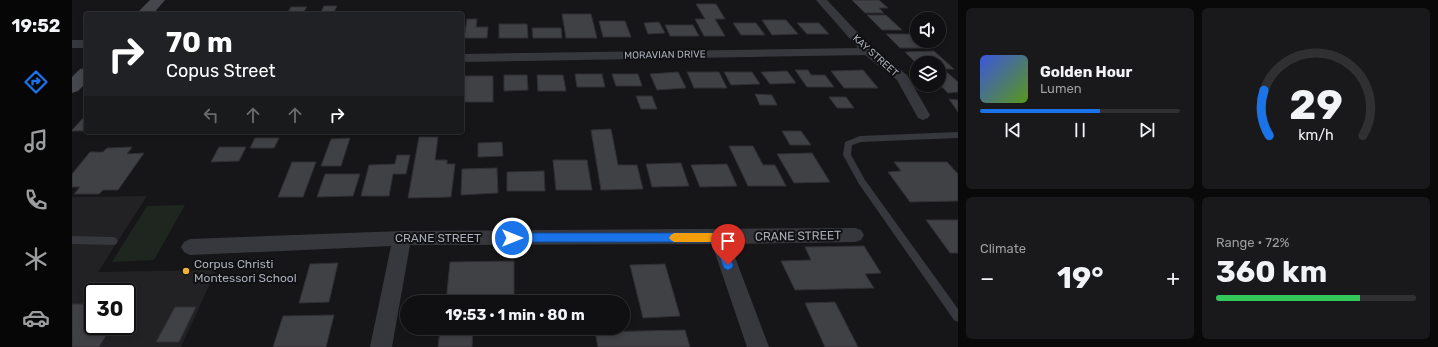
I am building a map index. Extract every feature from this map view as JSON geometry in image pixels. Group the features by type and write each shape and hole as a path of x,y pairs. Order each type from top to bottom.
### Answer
{"main road":[{"path":"146,12 158,0"},
{"path":"72,87 84,75"}],"street":[{"name":"KAY STREET","path":"821,0 868,51 902,78 923,115"},
{"path":"72,44 84,44"},
{"name":"MORAVIAN DRIVE","path":"464,58 868,51"},
{"name":"CRANE STREET","path":"190,247 402,238 718,238 855,234"},
{"path":"381,347 402,238"},
{"path":"718,238 758,347"}],"lane":[{"path":"958,135 860,138 848,144 847,155 862,182 958,317"},
{"path":"72,240 113,240"}],"shaded area":[{"name":"Corpus Christi Montessori School","path":"147,196 98,272 216,270 181,347 72,347 72,197"},
{"path":"185,205 154,260 112,262 147,206"}],"building":[{"path":"852,0 879,0 888,8 879,8 884,13 865,13"},
{"path":"696,4 716,4 725,19 715,19 725,36 704,36 695,19 705,19"},
{"path":"324,6 337,6 334,12 321,12"},
{"path":"291,7 307,7 303,12 288,12"},
{"path":"562,14 591,14 597,38 566,38"},
{"path":"867,15 886,15 902,30 882,30"},
{"path":"467,19 477,19 476,27 488,27 487,38 464,38"},
{"path":"762,20 786,20 798,34 772,35"},
{"path":"599,21 625,21 631,37 603,37"},
{"path":"659,22 665,33 648,34 644,23"},
{"path":"733,23 756,23 765,35 741,35"},
{"path":"797,23 819,23 829,34 807,34"},
{"path":"499,24 527,24 528,38 499,38"},
{"path":"665,25 693,25 699,36 670,36"},
{"path":"532,28 561,28 562,38 533,38"},
{"path":"886,34 910,34 910,48 900,48"},
{"path":"934,51 940,56 910,57 905,52"},
{"path":"946,62 954,69 946,69"},
{"path":"795,70 808,70 811,75 825,75 834,87 807,87"},
{"path":"863,70 878,88 844,88 831,71"},
{"path":"787,71 796,83 770,84 761,72"},
{"path":"678,72 686,88 657,90 650,74"},
{"path":"687,72 719,72 727,88 694,88"},
{"path":"724,72 752,72 760,84 731,85"},
{"path":"946,73 948,73 958,82 958,92 948,93 946,91"},
{"path":"575,74 602,74 605,87 577,87"},
{"path":"612,74 638,74 642,86 616,86"},
{"path":"504,75 527,75 528,90 504,91"},
{"path":"537,75 563,75 566,91 538,91"},
{"path":"464,76 493,76 493,102 464,102"},
{"path":"755,94 772,95 777,105 760,105"},
{"path":"636,96 652,96 657,109 641,109"},
{"path":"829,97 846,97 854,108 837,108"},
{"path":"949,99 958,100 958,112"},
{"path":"84,117 84,131 72,130"},
{"path":"611,129 618,165 637,165 643,189 601,190 591,130"},
{"path":"782,131 801,131 811,145 790,145"},
{"path":"419,137 438,137 435,160 447,160 447,164 455,164 451,197 408,198"},
{"path":"255,138 279,138 274,148 250,148"},
{"path":"350,138 341,166 321,166 331,139"},
{"path":"502,142 503,156 478,157 478,143"},
{"path":"729,146 753,146 763,165 775,165 786,186 748,186"},
{"path":"132,147 127,154 144,153 118,190 103,190 99,194 74,194 80,187 72,187 72,174 90,152 103,152 107,148"},
{"path":"219,147 246,147 239,161 211,162"},
{"path":"812,153 830,182 794,183 777,154"},
{"path":"397,155 410,155 406,174 393,174 389,196 361,196 369,165 395,164"},
{"path":"553,160 587,160 592,190 556,190"},
{"path":"292,162 316,162 303,197 278,197"},
{"path":"894,162 947,162 958,174 958,201 910,202 888,172 901,171"},
{"path":"681,163 689,186 652,187 646,164"},
{"path":"727,164 737,186 700,187 691,165"},
{"path":"497,168 498,193 461,195 462,169"},
{"path":"544,171 545,191 507,191 507,172"},
{"path":"325,174 360,174 353,196 317,197"},
{"path":"926,220 958,220 958,253 950,253"},
{"path":"864,246 881,273 865,274 874,288 795,290 781,261 811,260 805,247"},
{"path":"514,261 514,295 447,295 450,262"},
{"path":"338,263 329,302 299,303 310,264"},
{"path":"665,264 680,316 643,318 630,265"},
{"path":"835,302 858,347 825,347 805,303"},
{"path":"72,304 84,304 84,335 106,335 99,347 72,347"},
{"path":"175,307 196,307 179,342 156,342"},
{"path":"334,315 326,347 273,347 283,316"},
{"path":"685,330 690,347 598,347 596,335 630,335 630,331"},
{"path":"439,335 473,335 472,347 438,347"}],"slow traffic":[{"path":"674,238 718,238 719,241"}],"place":[{"name":"Corpus Christi Montessori School","path":"186,271"}],"route":[{"path":"512,238 718,238 728,265"}]}
